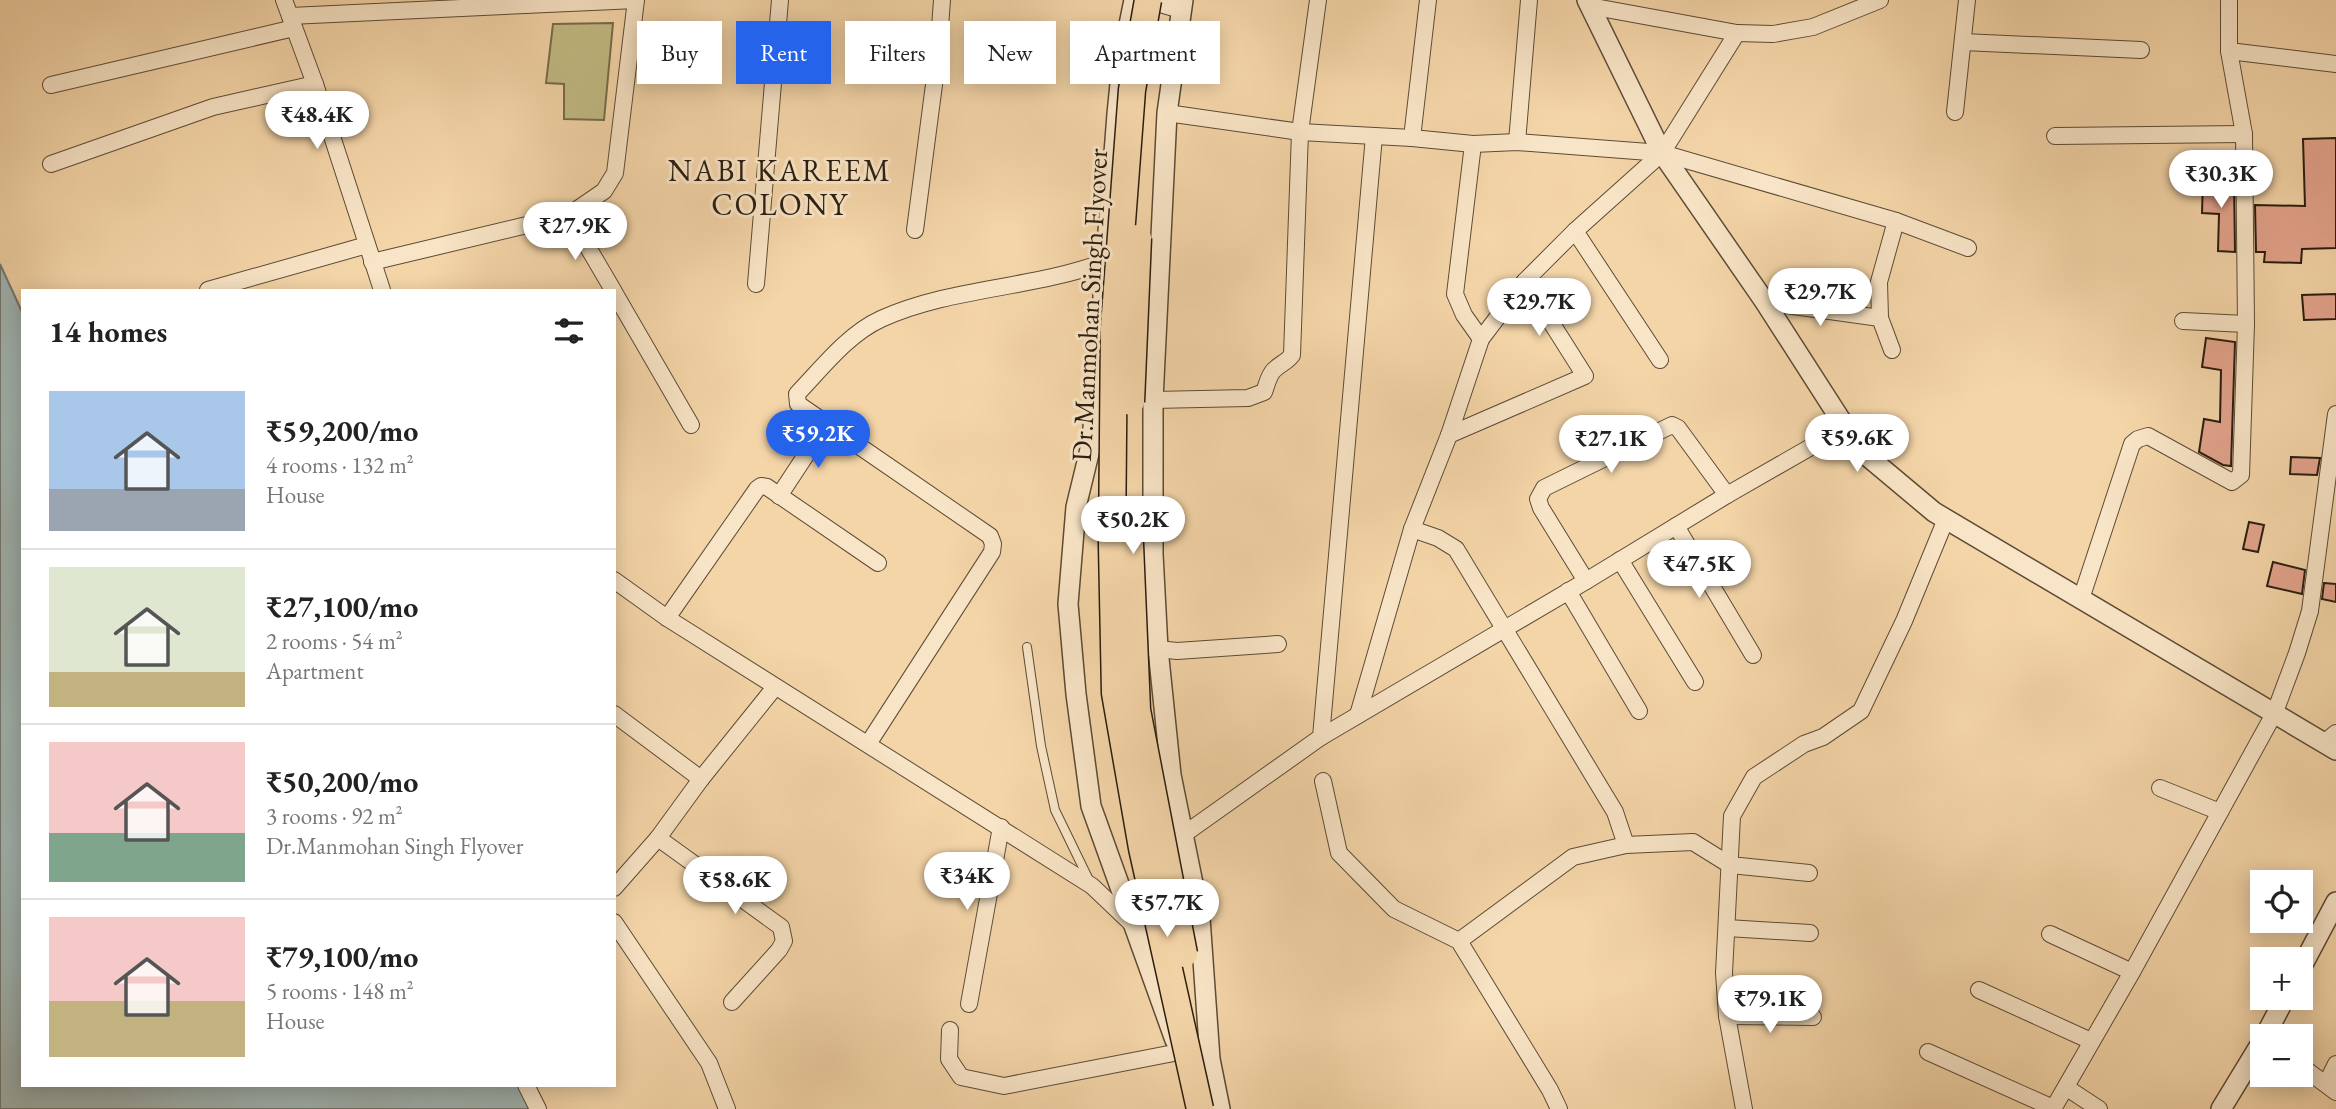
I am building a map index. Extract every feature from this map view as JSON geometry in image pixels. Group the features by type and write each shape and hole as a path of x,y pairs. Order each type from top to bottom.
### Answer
{"highway":[{"name":"Dr.Manmohan Singh Flyover","path":"1147,0 1132,90 1114,328 1112,546 1115,693 1142,848 1200,1109"},
{"name":"Dr.Manmohan Singh Flyover","path":"1176,3 1154,45 1141,180 1127,471 1137,710 1213,1109"}],"street":[{"path":"284,0 315,84 382,289"},
{"path":"51,85 292,22 526,2 636,0 615,173 604,191 569,215 372,262"},
{"path":"756,284 780,0"},
{"path":"915,230 942,0"},
{"path":"1134,0 1123,54 1104,262 1092,441 1076,507 1068,604 1076,694 1091,806 1179,1052 1192,1109"},
{"path":"1147,0 1176,3 1167,113 1153,400 1153,554 1158,649 1171,775 1200,918 1210,1059 1220,1109"},
{"path":"1153,400 1248,398 1264,392 1275,368 1292,355 1300,132 1318,0"},
{"path":"1412,138 1428,0"},
{"path":"1517,142 1529,0"},
{"path":"1588,3 1737,33 1773,34 1813,27 1880,0"},
{"path":"1955,112 1967,0"},
{"path":"2081,599 2132,444 2138,439 2148,436 2232,482 2241,475 2246,324 2244,134 2229,51 2229,0"},
{"path":"1588,3 1662,153 1765,302 1860,450 1934,512 2275,712 2332,742"},
{"path":"1358,715 1412,529 1449,435 1481,339 1525,281 1575,231 1662,153 1737,33"},
{"path":"1963,42 2141,50"},
{"path":"2229,51 2336,64"},
{"path":"51,164 213,107 315,84"},
{"path":"1167,113 1300,132 1473,144 1517,142 1662,153 1896,221 1968,248"},
{"path":"2055,136 2244,134"},
{"path":"1321,737 1374,136"},
{"path":"1473,144 1455,294 1464,315 1481,339"},
{"path":"569,215 613,289"},
{"path":"1892,350 1880,318 1879,282 1896,221"},
{"path":"1575,231 1660,360"},
{"path":"212,289 367,245"},
{"path":"868,744 992,552 993,544 990,536 798,404 797,394 845,344 879,320 946,297 1051,276 1104,262"},
{"path":"1449,435 1585,376 1525,281"},
{"path":"616,294 691,425"},
{"path":"1765,302 1880,318"},
{"path":"2183,321 2246,324"},
{"path":"1927,1052 2053,1109 2067,1088 2275,712 2310,611 2336,414"},
{"path":"779,496 827,423"},
{"path":"1586,581 1541,508 1538,499 1544,488 1672,425 1678,428 1727,495"},
{"path":"1184,835 1321,737 1844,428"},
{"path":"667,618 761,486 767,487 878,563"},
{"path":"1744,1109 1727,1016 1724,973 1732,816 1754,777 1804,744 1823,737 1861,711 1904,621 1946,519"},
{"path":"1676,526 1753,655"},
{"path":"1412,529 1438,538 1456,549 1615,812 1626,845"},
{"path":"1620,560 1695,682"},
{"path":"616,581 667,618 1092,886 1132,923 1200,918"},
{"path":"1568,591 1639,711"},
{"path":"1158,649 1177,651 1278,644"},
{"path":"616,886 658,838 701,779 775,687"},
{"path":"616,715 701,779"},
{"path":"1323,781 1339,853 1394,909 1459,941 1559,1109"},
{"path":"2160,788 2220,812"},
{"path":"969,1004 1001,827"},
{"path":"658,838 781,927 784,941 779,950 732,1002"},
{"path":"1459,941 1573,857 1626,845 1693,842 1730,864 1809,873"},
{"path":"2312,947 2336,902"},
{"path":"616,925 709,1063 727,1109"},
{"path":"1727,928 1810,933"},
{"path":"2050,934 2132,972"},
{"path":"1979,990 2091,1041"},
{"path":"1727,1016 1813,1017"},
{"path":"950,1030 949,1059 961,1077 1004,1086 1179,1052"},
{"path":"2221,1109 2250,1061"},
{"path":"2313,1075 2331,1088 2336,1064"},
{"path":"527,1087 538,1109"},
{"path":"2067,1088 2099,1109"}],"lane":[{"path":"1027,647 1036,719 1055,810 1092,886"}],"shaded area":[{"path":"613,23 604,120 564,119 564,84 546,83 553,24"},
{"path":"0,264 21,310 21,1087 527,1087 535,1109 0,1109"}],"building":[{"path":"2336,138 2336,248 2302,249 2301,263 2264,262 2265,252 2256,252 2255,205 2305,206 2303,139"},
{"path":"2203,180 2234,181 2235,252 2218,251 2219,214 2202,213"},
{"path":"2336,294 2336,319 2304,320 2302,295"},
{"path":"2206,338 2235,342 2231,466 2223,465 2199,452 2204,419 2220,422 2221,370 2202,367"},
{"path":"2291,457 2320,458 2317,475 2290,474"},
{"path":"2249,522 2264,525 2258,552 2243,549"},
{"path":"2273,562 2305,570 2302,594 2267,586"},
{"path":"2324,583 2336,584 2336,602 2322,599"}],"district":[{"name":"NABI KAREEM COLONY","path":"780,188"}]}
